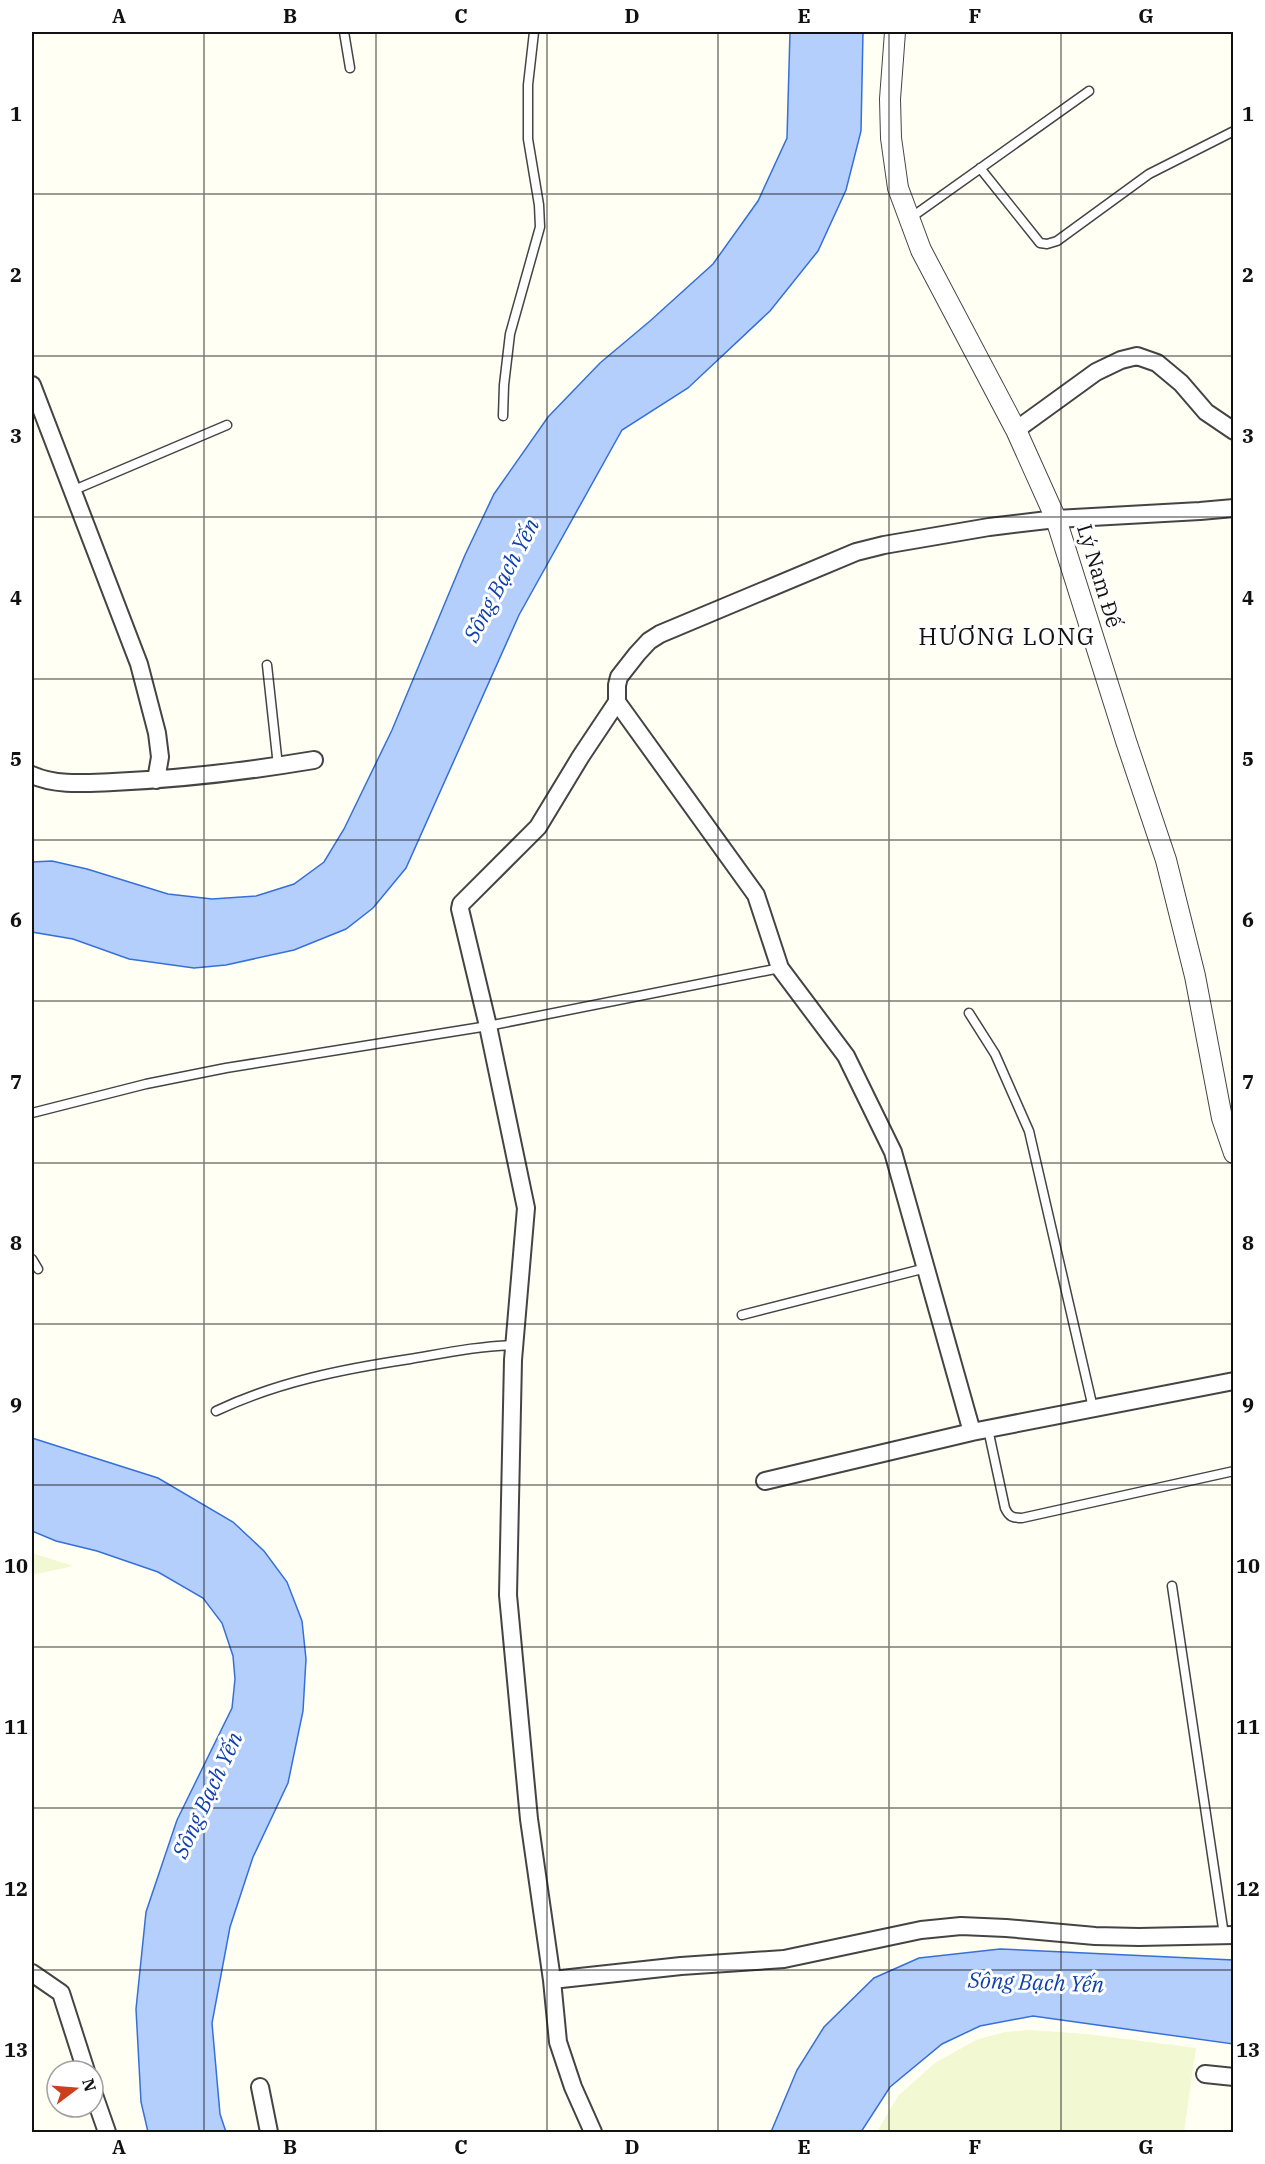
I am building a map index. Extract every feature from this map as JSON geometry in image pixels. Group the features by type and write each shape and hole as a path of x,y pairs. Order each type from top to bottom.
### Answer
{"street":[{"name":"Lý Nam Đế","path":"896,32 890,99 891,138 898,189 921,250 1016,430 1056,519 1122,730 1166,860 1191,956 1222,1118 1233,1152"},
{"path":"1016,430 1096,372 1120,360 1137,356 1157,363 1181,383 1206,412 1233,431"},
{"path":"32,385 139,664 157,733 160,757 156,780"},
{"path":"593,2133 573,2087 558,2042 552,1980 529,1819 508,1595 514,1346 526,1208 488,1026 460,909 461,904 538,827 617,702 619,677 649,641 660,634 867,549 960,531 1056,519 1200,512 1233,508"},
{"path":"617,702 756,895 780,968 846,1056 893,1152 926,1268 980,1431"},
{"path":"32,775 41,779 75,783 156,780 314,760"},
{"path":"765,1481 980,1431 1233,1381"},
{"path":"552,1980 681,1966 784,1959 921,1930 961,1926 1095,1936 1229,1935"},
{"path":"32,1973 61,1993 82,2059"},
{"path":"1205,2074 1233,2077"},
{"path":"260,2087 269,2133"}],"lane":[{"path":"344,32 351,68"},
{"path":"503,416 510,334 540,227 539,205 528,139 528,85 534,32"},
{"path":"908,219 1089,91"},
{"path":"980,168 1029,231 1040,243 1047,244 1057,241 1149,174 1233,131"},
{"path":"74,490 227,425"},
{"path":"267,665 278,766"},
{"path":"32,1113 146,1084 226,1068 488,1026 780,968"},
{"path":"969,1013 995,1054 1029,1131 1093,1408"},
{"path":"32,1259 38,1269"},
{"path":"742,1315 926,1268"},
{"path":"216,1411 278,1387 323,1375 464,1348 514,1346"},
{"path":"980,1431 1005,1508 1014,1518 1233,1470"},
{"path":"1173,1586 1229,1935"}],"green space":[{"path":"32,1553 73,1566 32,1575"},
{"path":"1030,2030 1086,2034 1196,2048 1184,2132 877,2132 898,2096 935,2063 976,2040 1005,2032"}],"water":[{"name":"Sông Bạch Yến","path":"790,32 863,32 861,131 846,190 818,251 770,311 688,388 622,430 519,615 406,868 373,908 346,929 294,950 226,965 194,968 129,959 73,939 32,932 32,862 52,861 87,869 168,894 212,899 256,896 294,884 324,862 344,829 392,730 465,555 494,494 548,417 600,363 713,264 758,201 787,138"},
{"name":"Sông Bạch Yến","path":"32,1438 158,1478 233,1522 264,1551 287,1582 302,1621 306,1659 303,1711 288,1783 253,1857 230,1927 212,2023 220,2114 226,2132 148,2132 141,2102 136,2009 146,1912 177,1820 232,1708 235,1679 233,1656 222,1623 203,1598 158,1572 97,1551 56,1541 32,1531"},
{"name":"Sông Bạch Yến","path":"1000,1949 1233,1960 1233,2044 1033,2016 980,2026 942,2044 890,2087 861,2132 771,2132 797,2070 824,2027 874,1978 919,1958"}],"district":[{"name":"HƯƠNG LONG","path":"1007,637"}]}
